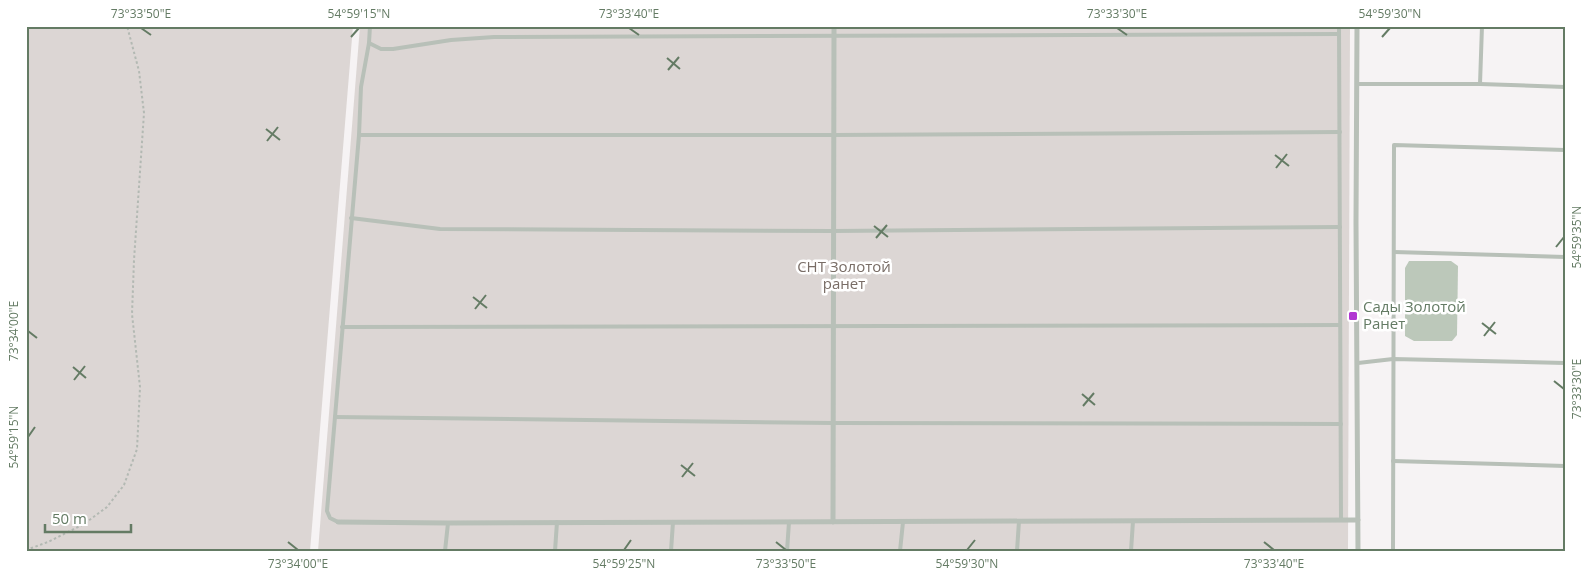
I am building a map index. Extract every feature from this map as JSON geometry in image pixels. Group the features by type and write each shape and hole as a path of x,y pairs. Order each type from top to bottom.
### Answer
{"street":[{"path":"833,522 834,26"},
{"path":"1357,26 1358,551"},
{"path":"338,522 1358,520"}],"lane":[{"path":"338,522 330,518 327,511 359,134 361,87 370,26"},
{"path":"1340,26 1341,520"},
{"path":"1480,84 1482,26"},
{"path":"369,43 381,49 393,49 451,40 494,37 1340,34"},
{"path":"1357,84 1480,84 1565,87"},
{"path":"359,134 834,135 1340,132"},
{"path":"1393,551 1394,145 1565,150"},
{"path":"351,218 440,228 833,231 1340,227"},
{"path":"1394,252 1565,257"},
{"path":"342,327 1340,324"},
{"path":"1358,363 1393,359 1565,364"},
{"path":"335,417 833,423 1341,424"},
{"path":"1393,461 1565,466"},
{"path":"1016,551 1019,521"},
{"path":"1131,551 1133,521"},
{"path":"555,551 558,522"},
{"path":"671,551 673,522"},
{"path":"787,551 789,522"},
{"path":"900,551 903,522"},
{"path":"445,551 448,523"}],"path":[{"path":"26,550 48,542 84,524 107,508 124,486 137,449 140,387 132,314 144,113 139,71 127,26"}],"green space":[{"path":"26,26 353,26 310,551 26,551"},
{"name":"СНТ Золотой ранет","path":"360,26 1350,26 1348,551 318,551"}],"shaded area":[{"path":"1409,261 1451,261 1458,266 1457,335 1452,341 1414,341 1405,336 1405,268"}],"place":[{"name":"Сады Золотой Ранет","path":"1353,316"}]}
